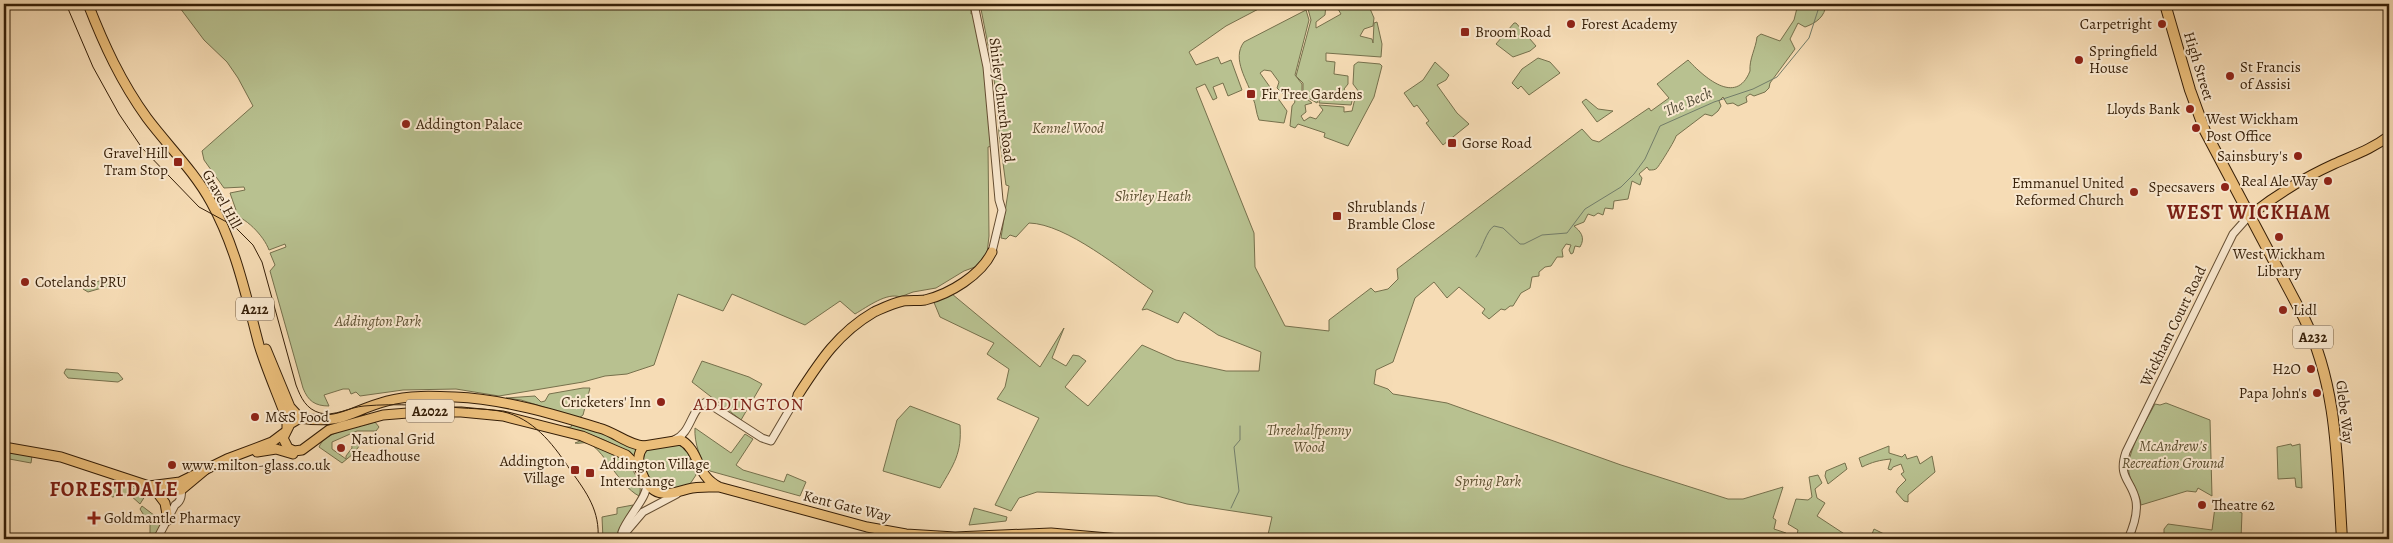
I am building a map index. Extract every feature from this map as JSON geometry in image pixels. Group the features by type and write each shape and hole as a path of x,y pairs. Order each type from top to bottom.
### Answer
{"highway":[{"name":"High Street","path":"2165,4 2199,116 2249,216"},
{"name":"Glebe Way","path":"2249,216 2304,318 2324,369 2332,404 2342,539"}],"main road":[{"name":"Gravel Hill","path":"88,4 109,56 122,79 147,117 199,182 220,219 236,260 260,347 287,420 286,431"},
{"name":"Gravel Hill","path":"94,4 111,48 130,83 159,125 204,180 220,206 241,258 265,346 290,407 300,418"},
{"path":"2249,216 2292,185 2335,163 2368,150 2389,136"},
{"path":"798,395 823,358 853,325 876,311 894,304 925,300 955,288 986,263 992,252"},
{"name":"A2022","path":"311,421 341,419 385,402 406,397 455,397 490,400 517,406 601,428 636,446 644,446"},
{"path":"517,406 525,412 544,420 550,426"},
{"name":"A2022","path":"316,440 329,430 383,415 420,412 489,414 550,426 602,443 626,454 642,474"},
{"path":"4,447 61,457 153,489 178,486 205,470 245,452 277,439 300,418 311,421 316,430 316,440 293,454 271,449 245,452"},
{"path":"286,431 283,441 288,448 294,451 302,450"},
{"path":"681,440 691,448 709,482 719,487 685,490 670,494 658,492 650,487 642,474 639,454 644,446 681,440"},
{"path":"685,490 697,479 696,460"},
{"name":"Kent Gate Way","path":"719,487 850,522 906,534 955,538 1051,533 1120,539"},
{"path":"153,489 165,502 168,520"}],"street":[{"name":"Shirley Church Road","path":"974,4 987,68 999,200 996,209 999,217 992,252"},
{"name":"Wickham Court Road","path":"2128,539 2134,523 2136,505 2134,494 2124,474 2126,452 2234,234 2249,216"},
{"path":"673,440 680,438 689,428 700,406 706,402 762,438 770,441 774,439 798,395"},
{"path":"689,428 691,448"},
{"path":"632,461 640,475 643,496"},
{"path":"620,539 628,519 643,496 647,486 642,474"},
{"path":"157,539 181,498 178,486"},
{"path":"620,539 643,512 685,490"}],"green space":[{"name":"Addington Park","path":"177,4 971,4 971,14 974,13 986,77 992,146 988,147 989,236 986,263 964,271 936,288 913,292 900,297 883,298 855,314 840,301 805,325 732,294 723,311 678,294 654,365 627,374 605,376 583,382 499,396 456,389 403,390 360,396 356,392 351,394 349,389 343,389 324,395 329,406 320,405 313,402 307,396 303,388 270,271 275,265 270,253 286,247 285,244 269,250 263,239 248,223 242,218 230,214 229,212 236,210 230,193 245,190 244,187 224,188 204,160 202,151 253,106 227,62 204,40"},
{"path":"980,4 1268,4 1226,26 1189,52 1196,65 1218,57 1221,64 1231,60 1242,90 1228,96 1223,83 1213,87 1217,98 1213,100 1205,84 1196,88 1254,233 1255,267 1285,326 1329,331 1329,320 1371,288 1375,292 1388,289 1398,279 1397,269 1582,129 1592,140 1599,142 1649,108 1651,111 1669,98 1657,84 1688,60 1702,74 1719,85 1728,88 1737,87 1744,82 1750,71 1757,37 1761,34 1780,41 1794,20 1798,4 1826,4 1824,13 1813,24 1805,27 1798,23 1790,39 1795,49 1765,92 1754,96 1750,94 1746,97 1747,102 1738,106 1733,103 1727,104 1723,97 1719,101 1721,106 1712,116 1705,114 1676,136 1657,168 1649,170 1647,167 1639,174 1642,178 1640,185 1632,181 1628,199 1614,201 1613,209 1605,208 1603,215 1598,213 1594,216 1588,214 1584,222 1574,226 1582,237 1580,247 1575,246 1571,254 1569,250 1571,245 1566,244 1562,250 1563,257 1557,257 1551,266 1545,267 1539,272 1539,276 1532,277 1530,288 1521,293 1513,306 1505,310 1501,309 1489,319 1482,313 1485,309 1459,287 1447,298 1434,282 1415,298 1393,362 1376,370 1374,384 1388,389 1393,394 1447,403 1621,465 1728,499 1743,499 1783,487 1773,518 1776,520 1774,529 1786,533 1790,539 1267,539 1272,517 1187,504 1157,496 1037,492 1019,498 1011,511 995,505 1039,418 997,399 1005,387 1009,369 987,354 994,343 940,317 933,300 952,294 1040,367 1064,328 1052,358 1066,366 1073,355 1079,356 1086,361 1065,387 1088,406 1142,345 1176,360 1226,371 1259,371 1261,352 1218,335 1184,312 1178,323 1147,309 1142,310 1153,291 1076,239 1060,231 1044,225 1029,223 1016,237 1010,235 1006,239 1001,238 1009,186 1006,185 992,65"},
{"path":"1316,4 1326,4 1325,15 1316,22 1316,28 1341,14 1335,4 1368,4 1374,18 1373,26 1364,29 1360,36 1372,39 1373,43 1374,23 1377,22 1382,44 1381,57 1326,53 1326,61 1335,62 1334,74 1348,76 1348,84 1344,89 1354,94 1351,105 1319,103 1320,96 1317,103 1303,95 1303,83 1296,76 1311,20 1308,9"},
{"path":"1306,10 1309,20 1295,75 1302,84 1302,95 1312,103 1305,105 1306,112 1301,116 1304,121 1310,117 1316,119 1323,110 1319,105 1344,107 1344,112 1352,111 1356,94 1359,92 1353,84 1354,65 1358,62 1380,64 1382,66 1374,97 1348,146 1324,137 1325,133 1298,124 1295,128 1290,126 1292,106 1295,102 1292,96 1287,98 1277,88 1279,82 1271,71 1264,70 1260,73 1287,111 1284,123 1259,120 1242,70 1239,56 1244,42"},
{"path":"1514,23 1536,46 1530,51 1513,57 1496,44"},
{"path":"1538,58 1550,62 1560,73 1529,95 1521,86 1518,89 1512,83 1522,69"},
{"path":"1435,62 1449,75 1446,80 1437,85 1457,113 1469,124 1443,145 1426,123 1429,121 1417,105 1414,107 1404,93 1423,80"},
{"path":"1586,99 1598,109 1613,111 1597,122 1582,102"},
{"path":"119,275 123,280 119,283 88,292 83,289 86,285"},
{"path":"702,361 749,377 762,384 741,420 692,382"},
{"path":"66,369 118,373 123,379 118,382 68,378 64,373"},
{"path":"590,388 583,415 579,418 521,400 506,398 535,396 541,402 545,401 549,394"},
{"name":"McAndrew's Recreation Ground","path":"2166,403 2210,420 2212,496 2198,488 2196,492 2187,491 2141,505 2129,473 2130,457 2137,438 2155,404"},
{"path":"910,406 960,425 960,443 956,458 940,488 883,471 897,420"},
{"path":"375,422 379,427 376,431 357,431 332,442 332,449 346,459 352,448 351,442 360,445 353,454 342,463 319,447 322,442 335,433"},
{"path":"572,424 603,432 640,449 636,461 611,443 563,427 571,427"},
{"path":"695,428 731,453 745,434 753,439 736,465 743,470 784,482 787,474 806,482 800,496 710,471 698,451"},
{"path":"580,441 606,449 625,461 639,482 639,496 624,484 605,458 593,446 586,443 575,443"},
{"path":"675,444 686,448 696,475 690,484 663,492 650,482 642,460 645,451 650,448"},
{"path":"2291,444 2292,446 2300,444 2302,488 2296,487 2295,478 2278,479 2277,447"},
{"path":"1889,446 1889,453 1902,457 1905,454 1907,459 1917,456 1920,464 1932,456 1935,472 1908,495 1908,502 1904,501 1896,492 1906,480 1901,474 1904,472 1901,464 1893,467 1891,470 1888,469 1891,459 1862,467 1859,458"},
{"path":"4,452 32,456 31,463 4,458"},
{"path":"1845,463 1847,469 1828,484 1825,476 1826,471"},
{"path":"1818,475 1822,483 1815,489 1817,498 1825,503 1817,516 1852,539 1796,539 1798,530 1788,524 1796,499 1808,500 1812,497 1809,477"},
{"path":"113,482 147,493 140,504 129,494 112,497 107,491 110,483"},
{"path":"2221,503 2242,513 2241,539 2164,539 2164,529 2168,524 2212,530 2215,507 2221,507"},
{"path":"633,505 614,539 603,539 602,517 617,514 617,508"},
{"path":"142,506 163,522 154,539 150,539 150,525 140,509"},
{"path":"974,508 1007,517 1006,521 969,525"},
{"path":"1874,529 1890,537 1911,539 1870,539"}],"waterway":[{"name":"The Beck","path":"1476,257 1491,228 1494,226 1503,228 1520,244 1524,244 1542,235 1567,233 1585,209 1621,187 1634,174 1645,159 1660,126 1714,102 1753,89 1777,77 1809,38 1820,4"},
{"path":"1231,508 1239,491 1234,447 1240,440 1240,426"}],"tram line":[{"path":"66,4 93,67 119,114 142,148 199,207 234,226 253,245 262,262 296,385 302,399 308,406 315,411 325,414 364,406 401,405 492,410 518,417 528,422 544,436 582,487 595,511 598,539"}],"place":[{"name":"Forest Academy","path":"1571,24"},
{"name":"Carpetright","path":"2162,24"},
{"name":"Broom Road","path":"1465,32"},
{"name":"Springfield House","path":"2079,60"},
{"name":"St Francis of Assisi","path":"2230,76"},
{"name":"Fir Tree Gardens","path":"1251,94"},
{"name":"Lloyds Bank","path":"2190,109"},
{"name":"Addington Palace","path":"406,124"},
{"name":"West Wickham Post Office","path":"2196,128"},
{"name":"Gorse Road","path":"1452,143"},
{"name":"Sainsbury's","path":"2298,156"},
{"name":"Gravel Hill Tram Stop","path":"178,162"},
{"name":"Real Ale Way","path":"2328,181"},
{"name":"Specsavers","path":"2225,187"},
{"name":"Emmanuel United Reformed Church","path":"2134,192"},
{"name":"Shrublands / Bramble Close","path":"1337,216"},
{"name":"West Wickham Library","path":"2279,237"},
{"name":"Cotelands PRU","path":"25,282"},
{"name":"Lidl","path":"2283,310"},
{"name":"H2O","path":"2311,369"},
{"name":"Papa John's","path":"2317,393"},
{"name":"Cricketers' Inn","path":"661,402"},
{"name":"M&S Food","path":"255,417"},
{"name":"National Grid Headhouse","path":"341,448"},
{"name":"www.milton-glass.co.uk","path":"172,465"},
{"name":"Addington Village","path":"575,470"},
{"name":"Addington Village Interchange","path":"590,473"},
{"name":"Theatre 62","path":"2202,505"},
{"name":"Goldmantle Pharmacy","path":"94,518"}],"district":[{"name":"WEST WICKHAM","path":"2249,212"},
{"name":"ADDINGTON","path":"749,404"},
{"name":"FORESTDALE","path":"114,489"}],"park label":[{"name":"Kennel Wood","path":"1068,128"},
{"name":"Shirley Heath","path":"1153,196"},
{"name":"Threehalfpenny Wood","path":"1309,438"},
{"name":"Spring Park","path":"1488,481"}]}
